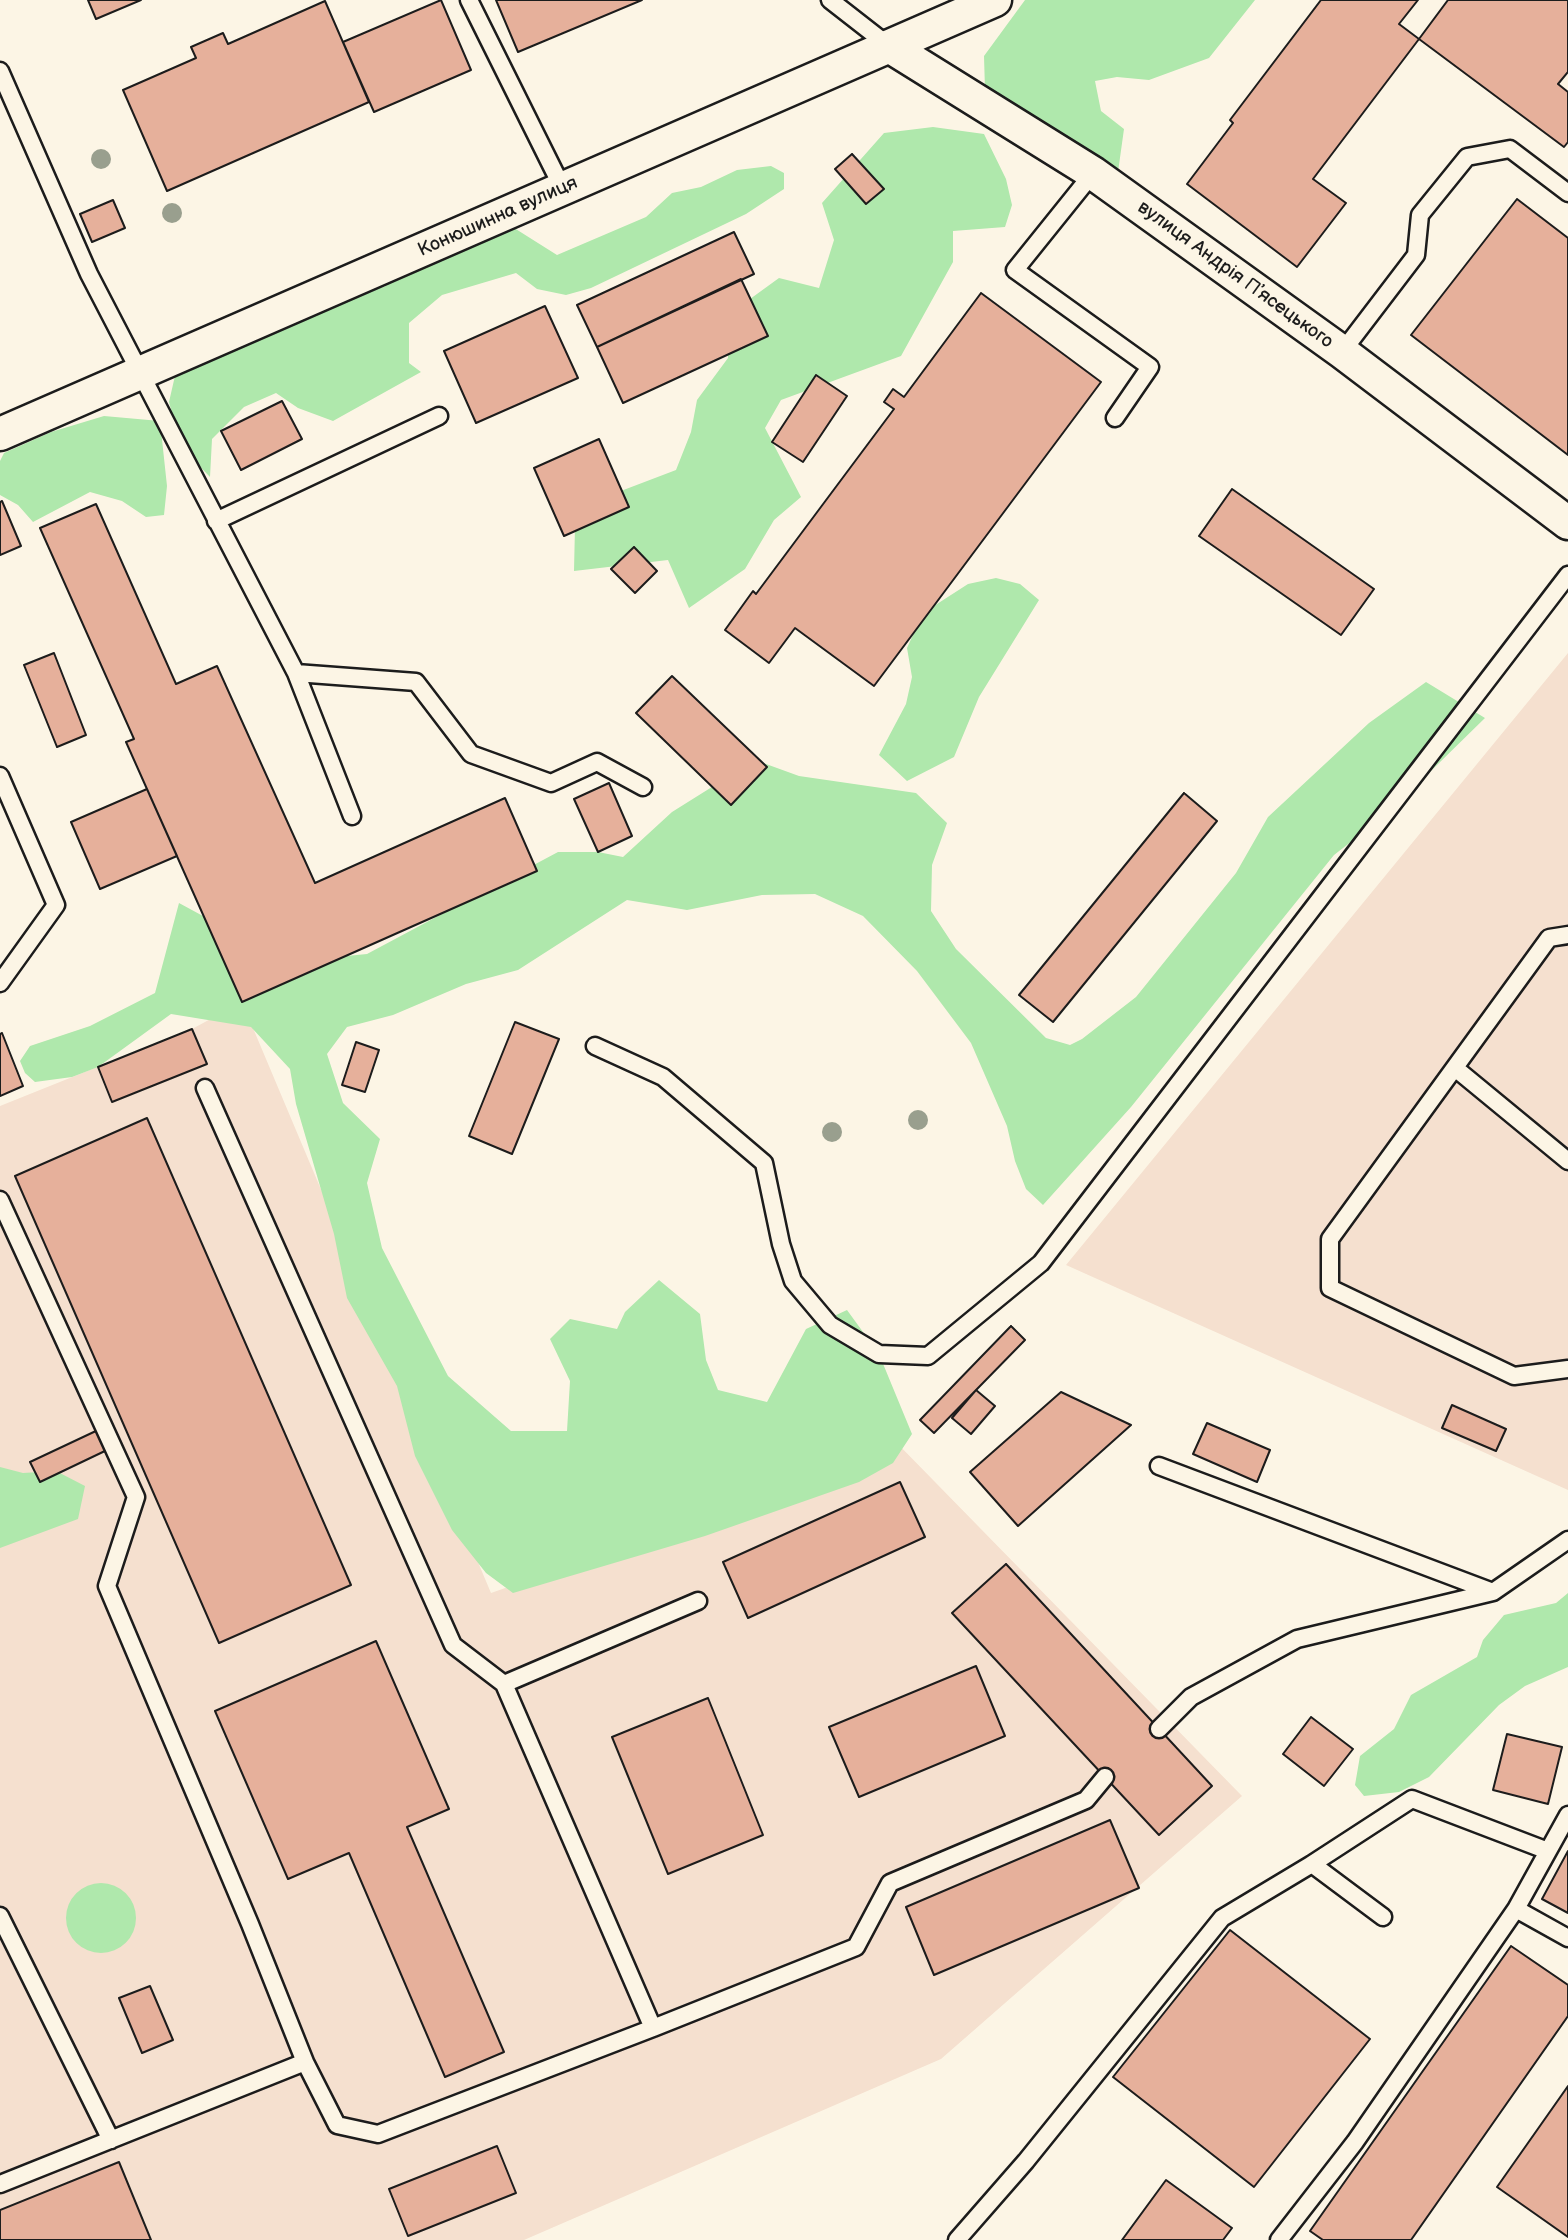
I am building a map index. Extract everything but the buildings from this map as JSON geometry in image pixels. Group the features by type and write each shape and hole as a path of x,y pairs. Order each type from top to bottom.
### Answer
{"street":[{"name":"Конюшинна вулиця","path":"0,434 996,0"},
{"name":"вулиця Андрія Пʼясецького","path":"889,46 1093,173 1342,352 1568,523"}],"lane":[{"path":"469,0 563,189"},
{"path":"830,0 889,46"},
{"path":"0,71 89,274 296,673 352,816"},
{"path":"1342,352 1416,255 1420,215 1467,158 1510,149 1568,193"},
{"path":"1093,173 1015,270 1150,367 1115,418"},
{"path":"216,521 439,416"},
{"path":"595,1046 663,1077 764,1164 781,1244 793,1281 830,1325 879,1354 928,1356 1041,1263 1568,575"},
{"path":"296,673 416,681 471,754 551,783 597,762 643,786"},
{"path":"0,776 56,905 0,984"},
{"path":"1568,935 1549,937 1330,1240 1330,1289 1514,1376 1568,1369"},
{"path":"1455,1068 1568,1161"},
{"path":"205,1088 453,1644 504,1684 653,2028"},
{"path":"0,1200 136,1497 107,1586 250,1924 305,2062 337,2125 378,2134 856,1947 890,1883 1086,1800 1105,1777"},
{"path":"1159,1466 1493,1592"},
{"path":"1159,1728 1191,1697 1297,1639 1493,1592 1568,1539"},
{"path":"504,1684 698,1601"},
{"path":"957,2240 1026,2161 1222,1918 1412,1799 1548,1851"},
{"path":"1279,2240 1355,2142 1516,1909 1568,1815"},
{"path":"1312,1864 1384,1917"},
{"path":"1516,1909 1568,1938"},
{"path":"0,1916 111,2140"},
{"path":"0,2184 305,2062"}],"shaded area":[{"path":"1568,653 1568,1490 1066,1265"},
{"path":"242,1002 491,1593 782,1491 892,1438 1242,1796 941,2059 524,2240 0,2240 0,1106 192,1029"}],"green space":[{"path":"1025,0 1255,0 1209,58 1149,80 1117,77 1095,81 1101,111 1124,129 1118,172 985,90 984,56"},
{"path":"933,127 984,134 1006,179 1012,205 1005,227 953,231 953,262 901,356 781,400 765,428 801,497 774,520 745,569 689,608 668,560 574,571 575,526 613,494 676,470 691,432 697,400 728,358 728,315 779,278 819,288 834,240 822,203 884,133"},
{"path":"771,166 784,173 784,189 746,214 591,288 566,295 537,289 516,273 442,295 409,323 409,363 421,372 333,421 298,408 276,393 244,407 212,439 210,477 181,447 169,402 177,367 349,292 384,287 429,256 511,226 557,255 646,217 672,193 701,187 737,170"},
{"path":"104,416 160,421 167,486 164,515 146,517 122,501 90,492 33,522 18,505 0,495 0,461 4,453 51,432"},
{"path":"996,578 1020,584 1039,600 979,697 954,757 907,781 879,755 906,704 912,677 907,648 923,613 968,584"},
{"path":"1426,682 1485,718 1388,813 1334,855 1131,1107 1043,1205 1026,1189 1015,1161 1007,1126 971,1043 917,971 863,916 815,894 762,895 687,910 627,900 518,970 466,984 393,1015 347,1027 327,1054 343,1103 380,1139 367,1183 382,1248 448,1376 511,1431 567,1431 570,1381 550,1339 570,1319 617,1329 625,1312 659,1280 700,1314 706,1360 718,1390 767,1402 806,1329 847,1310 879,1354 912,1434 893,1463 859,1482 705,1536 513,1593 486,1573 452,1530 415,1456 397,1386 347,1298 334,1234 296,1104 290,1069 251,1027 171,1014 98,1067 72,1077 35,1082 25,1073 20,1061 30,1046 90,1026 155,993 179,903 214,922 316,959 367,954 558,852 598,852 623,857 672,812 755,760 799,776 916,793 947,823 932,865 931,911 956,949 1046,1038 1070,1045 1082,1039 1136,997 1236,873 1268,817 1369,723"},
{"path":"0,1467 23,1473 56,1471 85,1486 78,1519 0,1548"},
{"path":"1568,1593 1568,1667 1525,1686 1499,1705 1429,1777 1399,1792 1364,1796 1355,1785 1360,1756 1394,1729 1411,1695 1477,1657 1483,1640 1504,1615 1556,1603"},
{"path":"101,1883 126,1893 136,1918 126,1943 101,1953 76,1943 66,1918 76,1893"}]}
